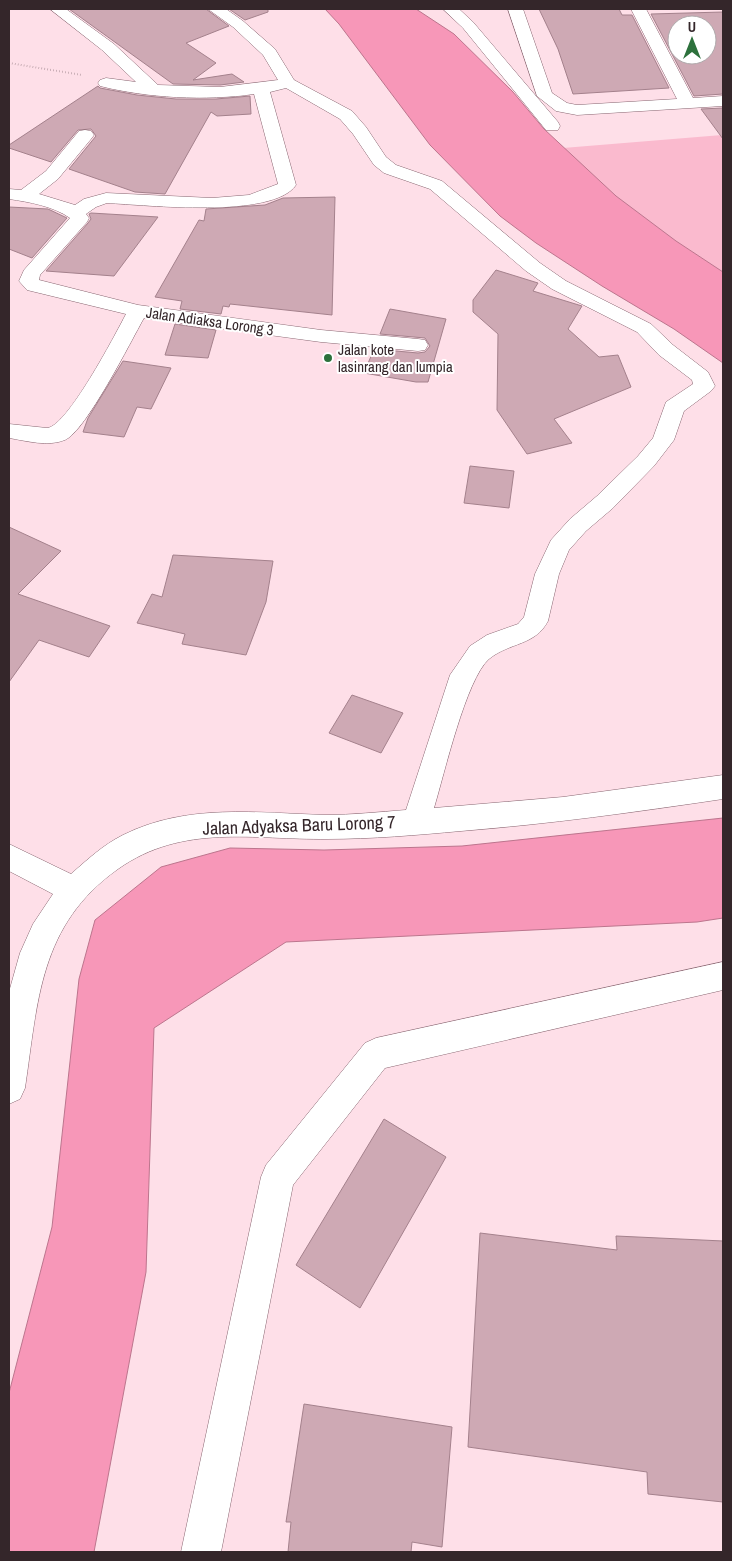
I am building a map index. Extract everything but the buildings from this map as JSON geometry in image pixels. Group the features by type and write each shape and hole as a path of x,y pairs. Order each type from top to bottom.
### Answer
{"street":[{"path":"57,9 108,47 154,90"},
{"path":"216,9 238,24 269,52 288,83 346,114 380,161 400,174 436,185 533,267 559,285 644,328 666,350 701,376 704,386 674,407 662,440 646,460 605,502 578,525 559,546 547,574 536,622 527,631 496,642 479,653 459,682 416,822"},
{"path":"450,9 468,25 552,126"},
{"path":"515,9 545,96 562,107 577,110 723,101"},
{"path":"639,9 688,103"},
{"path":"106,83 154,90 223,93 261,90 288,83"},
{"path":"76,214 90,202 106,198 212,203 251,200 284,188 286,185 282,166 261,90"},
{"path":"17,195 52,175 85,135"},
{"path":"17,195 76,214 80,218 31,274 30,283 34,286 138,311"},
{"name":"Jalan Adiaksa Lorong 3","path":"9,431 50,435 63,432 84,402 138,311 321,336 418,345"},
{"name":"Jalan Adyaksa Baru Lorong 7","path":"9,1088 22,1002 31,963 59,908 74,890 106,861 133,844 165,832 228,823 328,827 416,822 563,809 723,787"},
{"path":"9,857 74,890"},
{"path":"201,1552 278,1177 376,1054 723,976"}],"path":[{"path":"9,63 74,72 106,83"}],"shaded area":[{"path":"325,9 416,9 454,34 513,92 544,129 616,196 676,241 723,272 723,363 674,329 602,286 536,243 500,216 430,145 339,24"},
{"path":"722,135 723,272 676,241 616,196 563,148"},
{"path":"723,818 723,918 697,922 286,942 154,1028 146,1272 94,1552 9,1552 9,1393 52,1227 79,979 95,920 161,867 230,848 324,850 462,846"}],"place":[{"name":"Jalan kote lasinrang dan lumpia","path":"328,358"}]}
